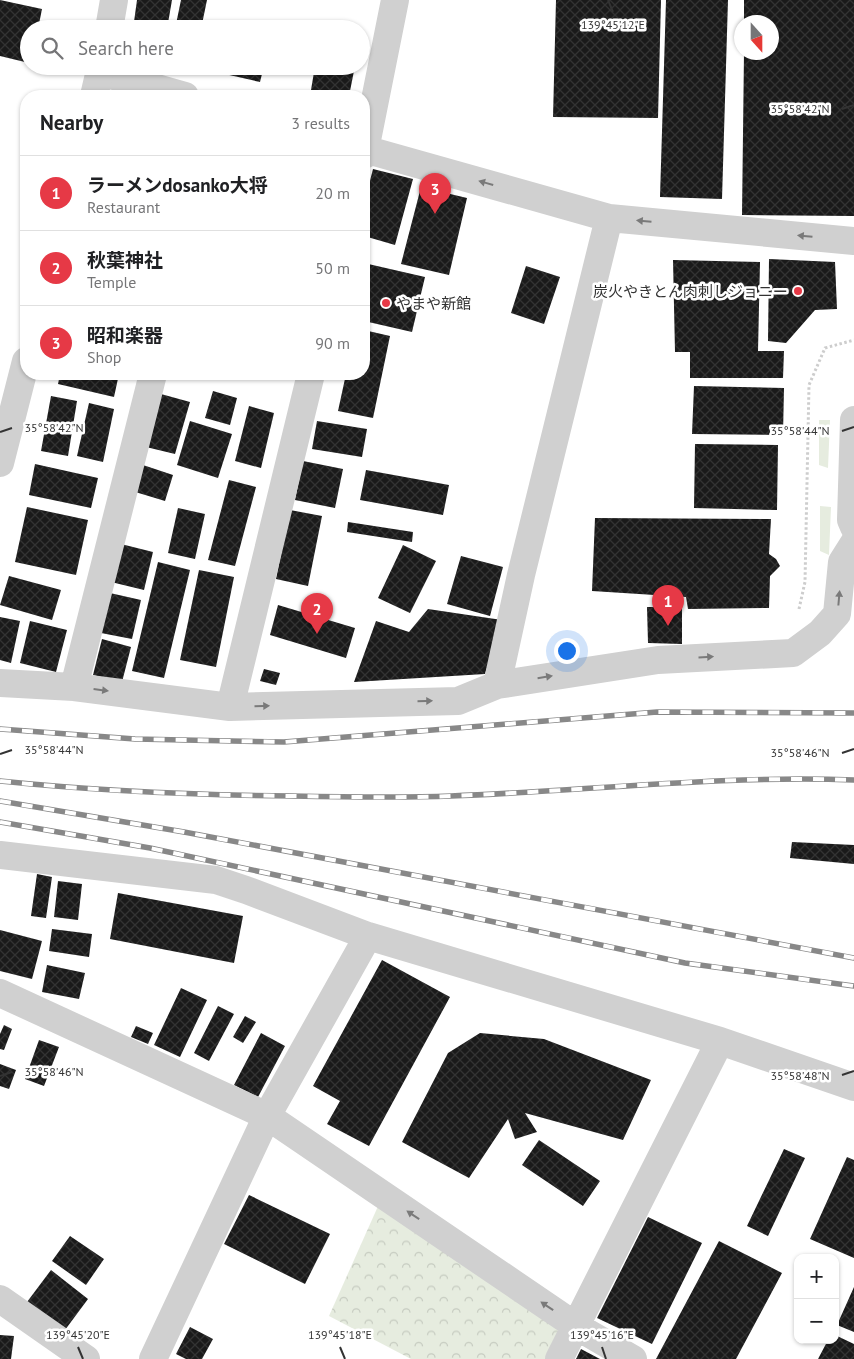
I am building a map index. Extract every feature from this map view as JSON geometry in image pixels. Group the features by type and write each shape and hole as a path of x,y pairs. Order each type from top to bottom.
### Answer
{"street":[{"path":"111,20 114,0"},
{"path":"370,121 394,0"},
{"path":"99,78 156,90"},
{"path":"370,153 609,218 854,240"},
{"path":"497,685 521,576 609,218"},
{"path":"0,463 21,380"},
{"path":"74,687 151,380"},
{"path":"230,707 310,380"},
{"path":"854,420 851,520 854,528"},
{"path":"0,683 74,687 230,707 458,700 497,685 658,660 793,653 820,633 838,614 842,562 854,543"},
{"path":"0,855 216,880 368,936 720,1040 854,1087"},
{"path":"153,1359 267,1116 368,936"},
{"path":"0,993 267,1116 576,1326 633,1359"},
{"path":"559,1359 720,1040"},
{"path":"0,1299 86,1359"}],"path":[{"path":"797,616 805,582 809,386 825,348 854,340"}],"green space":[{"path":"819,420 830,420 828,468 819,465"},
{"path":"820,506 831,507 829,555 820,551"},
{"path":"379,1204 568,1328 551,1359 411,1359 329,1316"}],"building":[{"path":"0,0 42,9 40,20 20,20 20,61 0,56"},
{"path":"137,0 172,0 169,20 134,20"},
{"path":"181,0 207,0 203,20 177,20"},
{"path":"556,0 661,0 658,118 553,117"},
{"path":"666,0 728,0 722,199 660,197"},
{"path":"744,0 854,0 854,216 742,215 744,60 779,60 779,15 744,15"},
{"path":"229,75 262,75 260,82"},
{"path":"314,75 353,75 350,90 311,90"},
{"path":"373,169 413,179 395,245 370,238 370,181"},
{"path":"421,187 467,198 449,275 401,264"},
{"path":"769,259 835,262 837,309 815,310 786,343 768,341"},
{"path":"673,260 760,262 758,351 784,351 783,378 690,378 690,352 675,352"},
{"path":"370,264 425,277 412,332 370,322"},
{"path":"526,266 560,277 544,324 511,313"},
{"path":"370,331 390,336 373,418 338,411 345,380 370,380"},
{"path":"59,380 118,380 114,397 58,384"},
{"path":"694,386 784,388 783,435 692,434"},
{"path":"213,391 237,398 230,425 205,418"},
{"path":"161,394 190,402 175,454 146,447"},
{"path":"51,396 77,401 68,456 41,451"},
{"path":"89,403 114,409 103,462 77,456"},
{"path":"249,406 274,413 261,468 235,461"},
{"path":"190,421 232,434 218,478 177,465"},
{"path":"317,421 367,429 362,457 312,449"},
{"path":"695,444 778,445 777,510 694,508"},
{"path":"303,461 343,469 335,508 295,500"},
{"path":"35,464 98,478 91,508 29,495"},
{"path":"140,464 173,475 165,501 132,491"},
{"path":"366,470 449,485 443,515 360,500"},
{"path":"229,480 256,487 235,566 208,560"},
{"path":"27,507 88,520 76,575 15,562"},
{"path":"178,508 205,514 195,559 168,553"},
{"path":"290,510 322,516 308,586 276,579"},
{"path":"595,518 771,519 769,554 776,559 780,566 770,576 769,608 688,609 686,597 592,591"},
{"path":"348,522 413,532 412,542 347,532"},
{"path":"121,544 153,552 144,590 111,582"},
{"path":"403,545 436,561 410,613 378,598"},
{"path":"461,556 503,567 490,616 447,604"},
{"path":"158,562 190,570 164,678 132,671"},
{"path":"199,570 234,577 216,667 180,660"},
{"path":"9,576 61,590 52,620 0,605"},
{"path":"110,593 141,600 132,639 101,633"},
{"path":"278,605 355,628 346,658 270,635"},
{"path":"647,607 682,607 682,644 648,643"},
{"path":"428,609 502,620 485,674 354,682 376,621 409,632"},
{"path":"0,617 20,621 11,663 0,660"},
{"path":"30,621 67,630 56,672 20,663"},
{"path":"102,639 131,647 122,682 93,675"},
{"path":"264,669 280,673 276,685 260,681"},
{"path":"792,842 854,845 854,864 790,858"},
{"path":"37,874 52,877 46,918 31,916"},
{"path":"58,881 82,884 78,920 54,917"},
{"path":"118,893 243,916 234,963 110,939"},
{"path":"52,929 92,934 89,957 49,951"},
{"path":"0,930 42,941 32,979 0,971"},
{"path":"382,960 450,997 369,1146 327,1124 340,1101 313,1086"},
{"path":"47,965 85,973 79,999 42,992"},
{"path":"181,988 207,1000 180,1057 154,1045"},
{"path":"218,1006 234,1014 209,1061 194,1053"},
{"path":"245,1016 256,1022 243,1043 233,1037"},
{"path":"4,1025 12,1029 4,1050 0,1049 0,1034"},
{"path":"136,1026 153,1033 148,1044 131,1037"},
{"path":"261,1033 285,1046 258,1097 234,1085"},
{"path":"480,1033 544,1039 651,1080 623,1140 525,1113 537,1132 515,1139 508,1119 469,1178 402,1142 448,1053"},
{"path":"39,1040 59,1047 44,1086 25,1079"},
{"path":"0,1064 16,1070 9,1089 0,1086"},
{"path":"539,1140 600,1181 583,1206 522,1165"},
{"path":"784,1149 805,1158 768,1236 747,1226"},
{"path":"847,1157 854,1160 854,1258 810,1239"},
{"path":"249,1195 330,1234 305,1284 224,1244"},
{"path":"648,1217 702,1243 652,1344 597,1318"},
{"path":"70,1236 104,1259 86,1285 52,1261"},
{"path":"719,1241 782,1273 736,1359 656,1359"},
{"path":"51,1270 88,1299 65,1330 27,1302"},
{"path":"854,1287 854,1332 839,1326 839,1321"},
{"path":"190,1327 213,1339 202,1359 186,1359 176,1354"},
{"path":"0,1335 14,1336 11,1359 0,1359"},
{"path":"839,1337 854,1344 854,1359 818,1359 826,1344 839,1344"},
{"path":"581,1349 600,1359 576,1359"}],"railway":[{"path":"0,729 135,739 284,742 657,712 854,713"},
{"path":"0,781 109,790 182,793 391,797 501,794 753,780 854,780"},
{"path":"0,801 184,832 854,958"},
{"path":"0,822 150,848 685,963 854,986"}],"place":[{"name":"昭和楽器","path":"435,214"},
{"name":"炭火やきとん肉刺しジョニー","path":"798,291"},
{"name":"やまや新館","path":"386,303"},
{"name":"ラーメンdosanko大将","path":"668,626"},
{"name":"秋葉神社","path":"317,634"}]}
